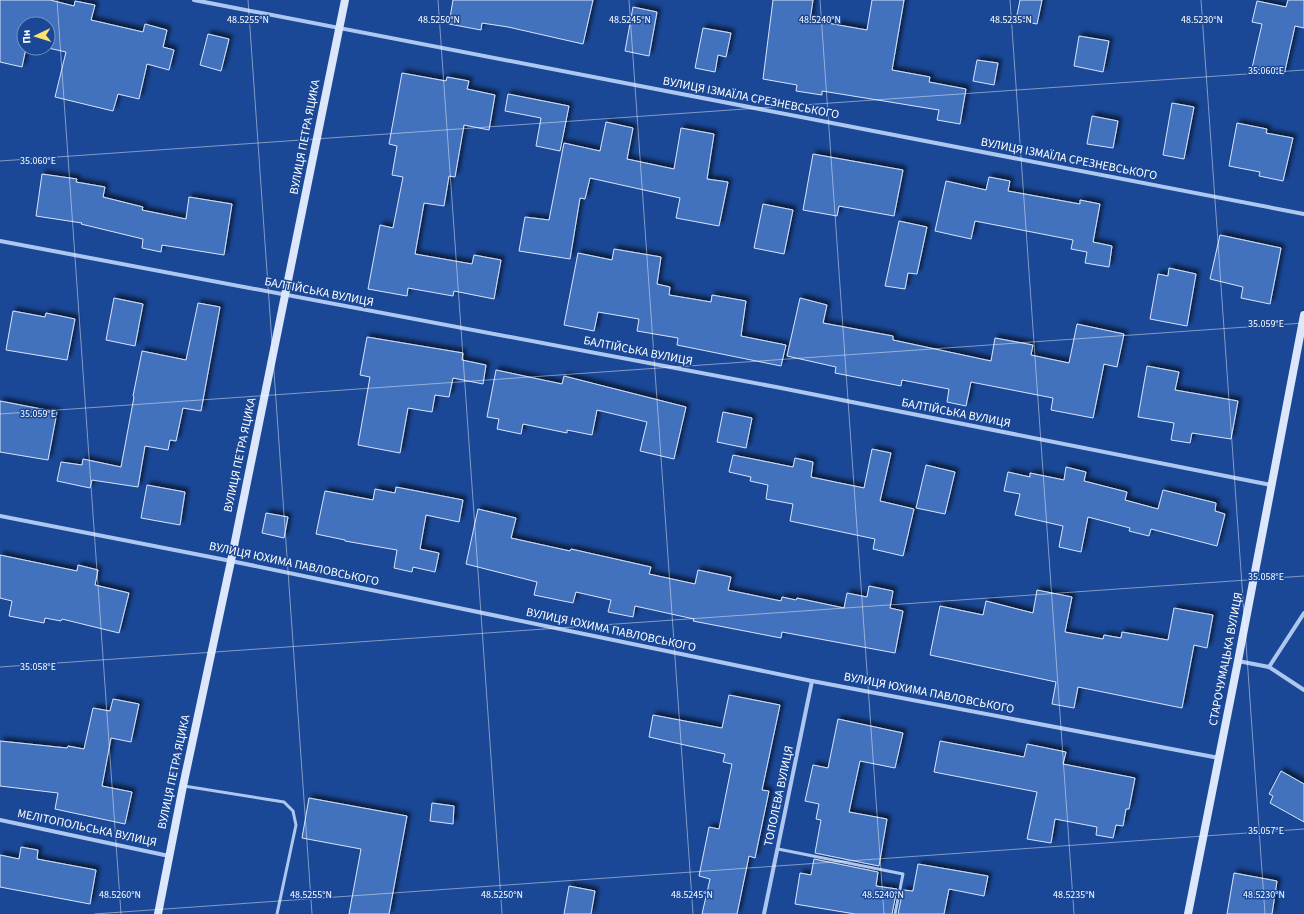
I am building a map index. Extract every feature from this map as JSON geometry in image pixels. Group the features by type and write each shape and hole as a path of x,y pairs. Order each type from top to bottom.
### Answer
{"street":[{"name":"ВУЛИЦЯ ІЗМАЇЛА СРЕЗНЕВСЬКОГО","path":"194,0 1304,214"},
{"name":"ВУЛИЦЯ ПЕТРА ЯЦИКА","path":"158,914 183,786 286,296 345,0"},
{"name":"БАЛТІЙСЬКА ВУЛИЦЯ","path":"0,241 776,387 1271,485"},
{"name":"СТАРОЧУМАЦЬКА ВУЛИЦЯ","path":"1188,914 1304,315"},
{"name":"ВУЛИЦЯ ЮХИМА ПАВЛОВСЬКОГО","path":"0,516 231,561 812,681 1219,758"},
{"path":"1269,667 1304,613"},
{"path":"1238,662 1269,667 1304,690"},
{"name":"ТОПОЛЕВА ВУЛИЦЯ","path":"764,914 812,681"},
{"name":"МЕЛІТОПОЛЬСЬКА ВУЛИЦЯ","path":"0,820 169,856"}],"lane":[{"path":"183,786 284,802 293,811 296,825 277,914"},
{"path":"778,849 902,874 895,914"}],"building":[{"path":"0,0 50,0 74,6 75,1 95,5 91,20 143,32 145,24 167,30 163,47 174,50 169,70 147,64 139,99 118,94 113,111 55,97 66,52 56,50 56,16 16,16 16,56 24,56 22,67 0,62"},
{"path":"453,0 593,0 583,44 508,27 482,23 481,30 449,24"},
{"path":"773,0 813,0 810,20 867,30 872,0 904,0 892,70 930,77 929,82 966,89 960,124 937,120 939,110 822,91 822,95 796,91 797,85 763,79"},
{"path":"1020,0 1042,0 1037,24 1016,20"},
{"path":"1288,0 1304,0 1304,28 1295,26 1284,75 1252,68 1262,24 1252,22 1257,1 1286,7"},
{"path":"633,7 657,12 649,56 625,51"},
{"path":"703,28 731,33 726,57 718,55 715,72 695,68"},
{"path":"208,34 229,39 221,71 200,65"},
{"path":"1079,36 1109,41 1103,72 1074,66"},
{"path":"977,60 998,63 994,85 973,81"},
{"path":"402,73 446,81 447,77 469,81 467,89 495,95 489,130 464,125 455,177 449,176 444,206 424,203 415,254 472,264 474,255 501,260 494,299 454,291 453,296 408,288 407,296 368,289 380,225 393,228 403,177 392,175 397,146 389,144"},
{"path":"508,94 569,106 560,151 536,146 541,118 505,111"},
{"path":"1172,103 1194,107 1184,159 1163,155"},
{"path":"1092,116 1118,121 1113,148 1087,144"},
{"path":"606,122 633,128 627,159 674,169 681,128 714,134 707,179 728,182 719,226 676,218 680,198 590,178 585,199 580,198 570,259 519,251 525,217 549,220 564,143 600,151"},
{"path":"1237,123 1267,129 1266,133 1293,138 1283,181 1259,176 1260,172 1229,166"},
{"path":"813,154 903,170 894,216 839,206 837,216 803,210"},
{"path":"42,174 77,179 76,182 105,187 103,197 143,207 142,210 186,219 189,197 232,204 224,255 162,245 161,252 142,248 143,239 81,224 82,223 36,216"},
{"path":"989,177 1010,181 1008,191 1080,204 1080,200 1100,204 1093,242 1112,246 1109,267 1085,263 1087,252 1071,249 1073,240 975,221 971,239 935,231 946,181 986,190"},
{"path":"763,204 793,210 784,254 754,248"},
{"path":"899,221 927,227 917,274 908,273 905,289 885,286"},
{"path":"1220,235 1281,248 1270,304 1241,298 1243,287 1210,279"},
{"path":"614,249 661,257 657,284 670,287 669,295 711,302 712,295 746,301 741,336 786,345 781,366 677,345 678,338 637,331 639,319 598,312 594,331 564,325 578,253 612,260"},
{"path":"1169,268 1196,274 1187,326 1150,319 1158,274 1168,276"},
{"path":"114,298 143,304 135,346 106,340"},
{"path":"800,298 827,305 823,323 893,336 893,340 991,361 995,338 1033,345 1031,355 1069,363 1077,324 1124,334 1117,367 1104,364 1093,418 1051,410 1053,398 971,382 966,406 947,402 949,389 902,380 901,386 835,373 836,367 787,356"},
{"path":"198,303 220,307 201,411 183,408 176,441 170,440 168,450 145,446 138,487 92,480 90,488 57,481 61,462 82,465 83,459 121,467 142,351 186,360"},
{"path":"13,311 45,317 46,313 75,319 67,360 6,350"},
{"path":"367,337 463,353 462,360 486,365 483,384 453,378 449,397 435,395 432,412 408,408 400,453 358,445 370,377 360,375"},
{"path":"1147,366 1179,372 1175,390 1238,401 1231,439 1192,433 1190,443 1171,440 1174,423 1138,417"},
{"path":"496,370 562,384 564,376 686,407 674,459 640,451 647,422 597,410 592,435 567,430 567,433 523,424 521,434 497,429 499,419 487,417"},
{"path":"0,401 57,412 48,460 0,452"},
{"path":"723,412 752,418 746,448 717,442"},
{"path":"872,449 891,453 880,501 914,509 903,556 873,549 875,539 790,521 793,504 766,499 768,485 750,481 751,477 729,472 733,455 793,467 795,458 813,462 811,477 864,488"},
{"path":"926,465 955,472 945,514 916,508"},
{"path":"1066,467 1086,472 1084,481 1127,492 1125,500 1158,509 1163,490 1216,503 1215,511 1225,514 1217,546 1151,529 1149,536 1129,531 1130,528 1088,517 1081,552 1059,547 1063,526 1015,515 1020,494 1004,491 1008,472 1030,477 1030,473 1064,480"},
{"path":"147,485 185,492 180,525 141,518"},
{"path":"396,487 463,500 459,522 426,515 420,549 439,553 435,572 413,567 412,572 394,568 397,550 345,541 316,534 325,491 373,500 375,489 395,493"},
{"path":"478,509 516,518 511,538 570,551 571,549 651,567 649,574 695,584 698,570 731,577 728,590 781,601 782,597 796,600 797,598 844,608 847,593 867,597 869,586 893,591 890,608 903,611 895,653 782,632 781,638 693,621 694,619 635,606 633,617 608,612 611,600 576,592 573,603 534,595 537,582 466,564"},
{"path":"266,513 288,517 284,538 262,533"},
{"path":"0,555 77,571 78,565 98,570 95,585 129,593 119,633 62,619 61,621 45,618 44,623 9,616 12,601 0,598"},
{"path":"1037,590 1072,597 1065,632 1103,639 1104,635 1121,638 1122,632 1168,640 1174,608 1213,615 1207,648 1194,645 1182,708 1078,687 1074,708 1052,704 1056,682 930,655 940,606 983,615 986,601 1033,613"},
{"path":"729,695 780,705 762,790 769,791 755,858 749,856 737,914 702,914 710,879 699,876 709,827 719,829 732,764 723,762 725,754 649,737 653,715 722,728"},
{"path":"113,699 139,704 131,742 111,738 102,786 132,792 125,824 55,809 58,793 0,786 0,741 67,748 68,746 84,749 93,708 110,711"},
{"path":"838,719 903,733 895,768 860,761 849,812 887,819 879,866 815,853 821,820 816,819 819,804 805,801 813,765 828,768"},
{"path":"940,741 1024,757 1027,744 1066,752 1063,764 1135,778 1129,809 1126,809 1123,826 1116,825 1113,838 1096,835 1097,827 1055,819 1051,843 1027,839 1037,792 934,772"},
{"path":"1281,771 1304,784 1304,822 1270,803 1273,796 1269,794"},
{"path":"309,798 407,816 389,914 349,914 361,849 302,838"},
{"path":"432,803 454,806 453,824 430,821"},
{"path":"21,847 38,850 37,859 96,870 90,904 0,887 0,855 19,859"},
{"path":"814,859 878,872 876,886 897,889 892,914 855,914 795,904 800,873 811,875"},
{"path":"918,864 988,876 984,896 949,889 944,914 898,914 903,890 913,891"},
{"path":"1234,873 1277,881 1272,914 1227,914"},
{"path":"569,886 595,891 591,914 564,914"}]}
